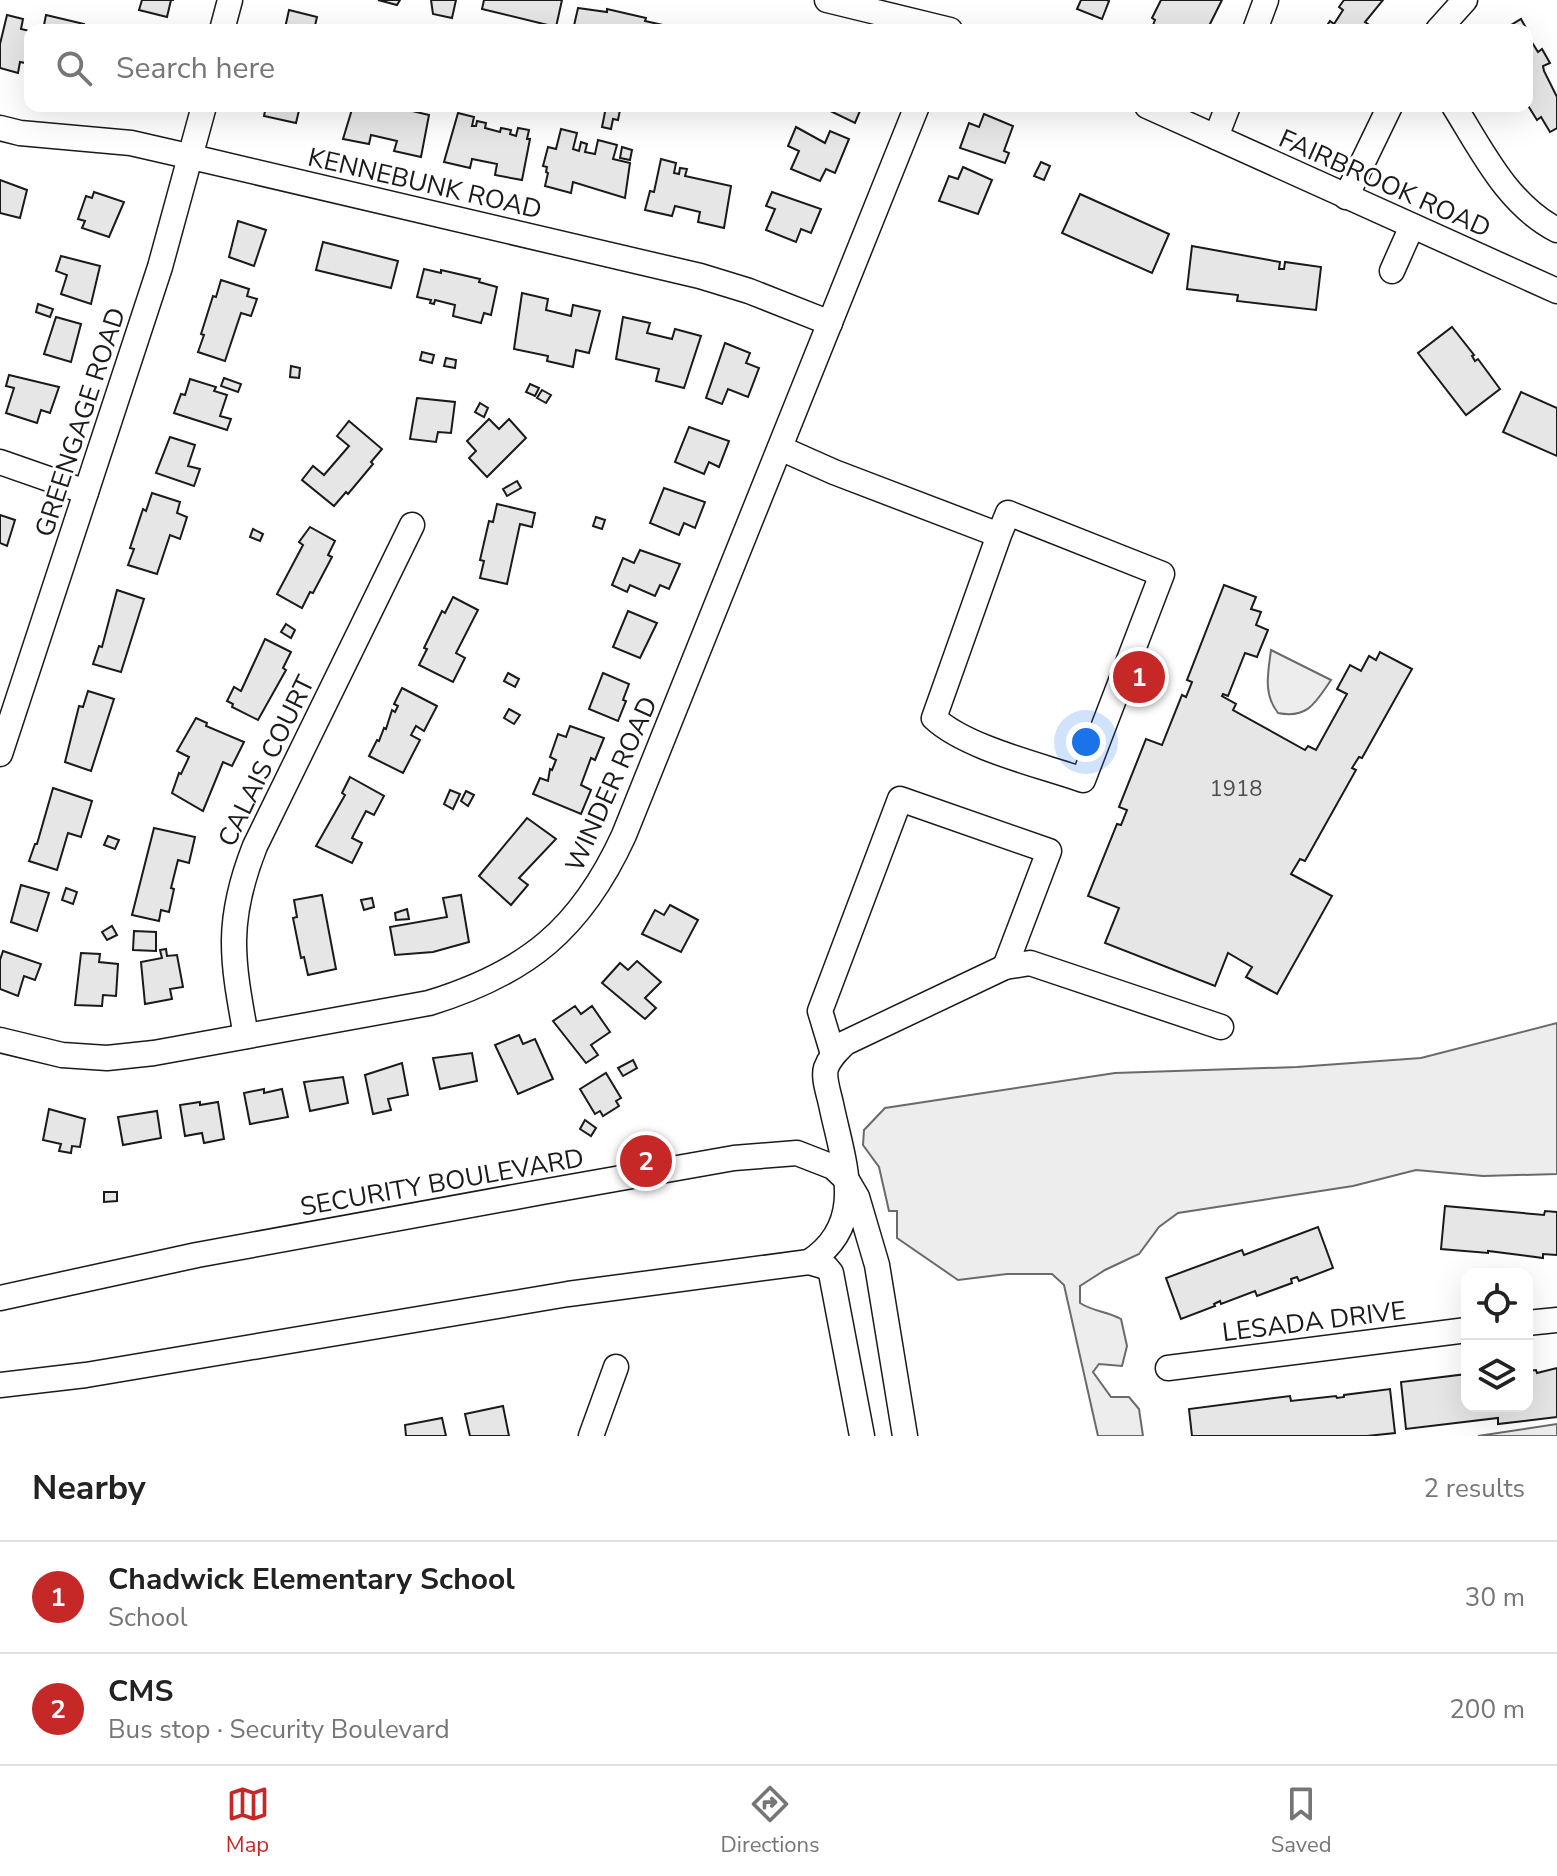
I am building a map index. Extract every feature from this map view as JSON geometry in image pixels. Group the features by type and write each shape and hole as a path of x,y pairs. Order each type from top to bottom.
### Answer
{"street":[{"path":"224,24 230,0"},
{"path":"827,0 922,24"},
{"path":"1257,24 1266,0"},
{"path":"1443,24 1465,0"},
{"name":"GREENGAGE ROAD","path":"0,754 160,267 203,112"},
{"name":"WINDER ROAD","path":"0,1040 62,1055 107,1058 154,1053 429,1003 472,990 538,951 565,927 608,871 624,835 915,112"},
{"name":"FAIRBROOK ROAD","path":"1160,112 1557,291"},
{"path":"1216,137 1226,112"},
{"path":"1346,197 1387,112"},
{"path":"1458,112 1499,178 1533,216 1557,230"},
{"name":"KENNEBUNK ROAD","path":"0,128 96,138 192,157 700,276 749,291 830,323"},
{"path":"1392,271 1412,226"},
{"path":"780,448 834,472 1004,524 1162,574 1083,780 967,739 944,728 934,718 1004,524"},
{"path":"0,462 86,492"},
{"name":"CALAIS COURT","path":"246,1036 232,944 242,879 255,846 412,525"},
{"path":"833,1054 820,1011 900,799 1049,851 1005,967"},
{"path":"862,1436 820,1268 822,1254 837,1236 846,1214 847,1180 825,1071 833,1054 845,1043 871,1029 1005,967 1030,963 1221,1027"},
{"name":"SECURITY BOULEVARD","path":"0,1298 197,1255 734,1158 797,1153 833,1167 847,1180"},
{"path":"847,1180 857,1197 877,1265 905,1436"},
{"path":"0,1385 102,1373 568,1294 820,1268"},
{"path":"1533,1322 1557,1320"},
{"name":"LESADA DRIVE","path":"1168,1368 1461,1331"},
{"path":"591,1436 616,1367"}],"shaded area":[{"path":"1271,650 1331,680 1316,702 1304,711 1278,713 1273,706 1268,683"},
{"path":"1557,1023 1557,1174 1483,1176 1416,1170 1353,1186 1178,1213 1159,1227 1139,1254 1080,1286 1080,1303 1121,1319 1127,1346 1122,1366 1099,1364 1093,1372 1111,1397 1129,1397 1139,1409 1143,1436 1098,1436 1064,1285 1052,1274 1007,1274 958,1280 897,1238 897,1211 889,1211 879,1167 863,1145 864,1130 885,1108 1115,1073 1297,1067 1421,1058"},
{"path":"1557,1424 1557,1436 1478,1436"}],"building":[{"path":"142,0 171,0 167,17 139,10"},
{"path":"378,0 400,0 397,5"},
{"path":"431,0 456,0 452,18 433,14"},
{"path":"484,0 562,0 557,24 544,24 482,9"},
{"path":"1081,0 1109,1 1102,19 1077,9"},
{"path":"1161,0 1222,0 1210,24 1153,24 1155,20 1152,18"},
{"path":"1344,0 1383,0 1365,22 1368,24 1334,24 1343,10 1339,7"},
{"path":"578,8 607,12 607,9 658,24 574,24"},
{"path":"289,10 317,17 315,24 286,24"},
{"path":"7,15 23,19 24,63 20,62 18,73 0,68 0,44"},
{"path":"46,15 84,24 44,24"},
{"path":"1533,44 1538,52 1542,49 1550,63 1543,66 1557,97 1557,128 1550,132 1541,117 1537,120 1532,112"},
{"path":"265,112 299,112 296,123 264,116"},
{"path":"351,112 416,112 429,115 421,157 394,151 397,141 371,135 369,144 343,139"},
{"path":"605,112 620,112 618,120 613,119 611,129 602,127"},
{"path":"832,112 860,112 855,123"},
{"path":"458,113 474,117 472,126 476,126 477,121 486,123 485,128 500,132 501,128 511,130 510,134 516,136 518,128 529,130 522,180 495,175 497,164 472,159 470,168 444,162"},
{"path":"984,114 1013,126 1004,151 1009,153 1005,163 960,148 969,123 979,127"},
{"path":"796,127 825,143 830,131 849,139 835,173 826,169 820,181 791,169 799,151 788,146"},
{"path":"561,129 577,133 573,149 579,151 581,142 587,144 585,152 595,154 598,140 617,145 613,159 630,163 625,198 573,182 571,193 545,186 548,173 547,167 543,166 548,147 556,149"},
{"path":"622,147 632,150 630,160 620,158"},
{"path":"661,159 676,163 674,173 679,174 680,168 687,169 685,176 731,186 724,228 698,222 700,212 675,206 672,216 645,210 650,191 654,192"},
{"path":"1041,162 1050,166 1044,180 1034,176"},
{"path":"963,167 992,180 978,214 939,201 949,176 958,179"},
{"path":"0,180 27,190 20,218 0,213"},
{"path":"94,192 124,202 109,237 82,228 85,221 78,219 86,196 92,198"},
{"path":"772,192 821,209 811,233 801,229 796,242 766,230 775,209 766,206"},
{"path":"1080,194 1169,234 1152,273 1062,233"},
{"path":"238,221 266,230 254,266 229,257"},
{"path":"323,242 398,261 391,288 316,270"},
{"path":"1192,246 1280,262 1279,269 1284,269 1285,262 1321,267 1316,310 1237,301 1238,295 1187,289"},
{"path":"61,256 100,266 91,304 61,294 67,275 56,271"},
{"path":"424,269 480,279 479,282 497,287 491,315 484,313 481,323 453,316 455,305 435,300 434,304 430,303 431,300 417,297"},
{"path":"221,280 249,289 247,296 257,299 251,316 241,313 225,361 198,352 213,296 216,297"},
{"path":"522,293 548,299 546,310 571,316 573,305 600,311 589,353 576,350 573,367 547,361 548,356 514,349"},
{"path":"38,304 53,309 50,317 36,312"},
{"path":"56,317 81,324 71,362 44,354"},
{"path":"623,317 650,323 647,333 672,339 675,329 701,336 684,388 656,381 659,369 616,359"},
{"path":"1452,327 1474,355 1475,361 1478,359 1500,389 1466,415 1418,353"},
{"path":"725,343 750,353 746,363 759,368 748,397 728,389 722,404 706,398"},
{"path":"422,352 434,355 432,363 420,360"},
{"path":"446,358 456,360 455,368 444,366"},
{"path":"291,366 300,368 299,378 290,377"},
{"path":"9,375 59,387 50,413 41,410 37,423 6,413 14,388 6,386"},
{"path":"224,378 241,384 238,392 221,386"},
{"path":"190,379 216,387 214,391 227,395 220,416 231,419 227,430 174,413"},
{"path":"530,384 539,388 535,396 526,392"},
{"path":"542,390 551,395 546,403 537,398"},
{"path":"1521,392 1557,408 1557,456 1503,432"},
{"path":"417,398 455,402 451,433 438,432 436,442 410,439"},
{"path":"480,403 488,408 484,417 475,412"},
{"path":"489,419 499,429 509,419 526,438 487,477 469,458 476,451 467,441"},
{"path":"349,421 382,449 348,494 346,492 334,506 302,480 313,466 324,475 349,446 337,436"},
{"path":"689,427 729,441 719,467 709,462 704,474 675,462"},
{"path":"170,437 195,445 188,466 200,469 194,486 156,473"},
{"path":"517,481 521,488 507,496 503,489"},
{"path":"664,488 705,502 695,528 684,523 679,535 650,523"},
{"path":"152,493 180,502 177,513 187,517 180,539 170,535 157,574 128,565 134,549 130,548 143,509 146,511"},
{"path":"497,504 535,513 532,527 520,524 507,584 480,578 484,561 480,560 489,521 493,522"},
{"path":"0,515 15,520 7,546 0,543"},
{"path":"596,517 605,520 602,529 593,526"},
{"path":"310,527 335,541 328,555 332,557 302,608 277,594 303,545 299,542"},
{"path":"253,529 263,534 260,541 250,537"},
{"path":"640,550 680,564 669,589 660,585 655,596 630,585 627,592 612,585 623,558 634,563"},
{"path":"1224,585 1256,597 1251,609 1261,612 1256,625 1268,630 1257,657 1245,653 1228,696 1222,696 1236,704 1233,710 1305,750 1308,746 1316,750 1347,694 1337,689 1350,665 1361,671 1369,656 1376,660 1380,652 1412,669 1362,758 1359,757 1352,768 1356,770 1305,861 1300,859 1291,874 1332,896 1277,994 1246,977 1252,967 1228,953 1215,986 1105,943 1119,908 1088,896 1117,824 1121,825 1127,810 1119,807 1146,739 1162,745 1182,695 1186,697 1192,682 1187,680"},
{"path":"117,590 144,599 121,672 93,664 99,646 102,647"},
{"path":"453,597 478,610 456,653 465,658 453,682 419,665 442,611 445,613"},
{"path":"628,611 657,623 640,658 613,647"},
{"path":"286,624 295,630 291,638 281,632"},
{"path":"265,639 291,652 283,668 286,670 258,720 232,707 233,704 227,701 234,687 241,691"},
{"path":"508,673 519,679 515,687 504,681"},
{"path":"603,673 629,684 618,721 589,709"},
{"path":"402,688 437,706 424,731 416,726 411,735 420,740 403,773 369,756 386,729 392,710 395,712 398,706 394,704"},
{"path":"88,691 114,699 91,771 65,762 79,706 83,707"},
{"path":"509,709 520,715 514,724 504,718"},
{"path":"196,718 207,723 206,726 244,742 232,766 223,762 203,811 172,793 189,757 177,751"},
{"path":"570,726 604,738 595,760 591,758 581,785 591,790 581,814 533,794 540,778 548,781 550,769 556,760 550,757 558,734 566,737"},
{"path":"350,777 384,796 374,815 366,811 352,838 362,843 352,863 316,846 345,795 342,793"},
{"path":"53,788 92,801 81,837 68,833 57,870 29,861"},
{"path":"450,790 460,794 453,809 444,804"},
{"path":"466,791 474,795 468,806 461,801"},
{"path":"527,818 556,839 519,878 528,885 511,905 479,876"},
{"path":"154,828 195,837 189,863 178,860 169,912 161,910 159,921 132,915"},
{"path":"108,836 119,840 115,849 104,845"},
{"path":"21,885 49,893 37,931 11,922"},
{"path":"66,888 77,892 73,904 62,900"},
{"path":"322,895 336,969 308,975 304,957 301,958 293,918 297,917 294,900"},
{"path":"461,895 469,942 433,952 395,955 390,927 447,917 443,898"},
{"path":"372,898 374,907 364,910 361,900"},
{"path":"670,905 698,920 681,952 642,934 655,910 664,915"},
{"path":"407,909 409,919 396,920 395,913"},
{"path":"112,926 117,935 107,940 102,932"},
{"path":"134,931 156,932 156,951 133,950"},
{"path":"166,949 167,956 177,955 183,987 170,989 172,999 145,1004 141,962 162,958 160,950"},
{"path":"3,951 41,964 35,980 24,976 18,996 0,989"},
{"path":"81,953 100,954 99,962 118,964 116,996 103,995 102,1006 75,1005"},
{"path":"637,961 661,982 645,998 656,1008 645,1019 602,983 620,963 628,970"},
{"path":"575,1006 581,1014 592,1006 610,1032 591,1045 598,1055 586,1063 553,1021"},
{"path":"519,1035 523,1044 535,1039 553,1079 518,1094 495,1045"},
{"path":"472,1053 477,1081 440,1089 433,1058"},
{"path":"633,1060 637,1068 623,1076 618,1068"},
{"path":"402,1063 408,1095 388,1099 391,1110 373,1114 365,1075"},
{"path":"606,1073 621,1098 616,1101 619,1106 603,1116 600,1111 595,1114 580,1089"},
{"path":"343,1077 348,1103 310,1111 304,1082"},
{"path":"264,1089 264,1093 282,1089 288,1117 250,1124 244,1093"},
{"path":"200,1102 200,1105 218,1102 224,1139 204,1143 202,1133 185,1136 180,1105"},
{"path":"49,1109 85,1119 80,1147 72,1146 71,1153 59,1151 61,1144 43,1140"},
{"path":"157,1111 161,1138 123,1145 118,1117"},
{"path":"585,1120 596,1128 591,1136 580,1129"},
{"path":"104,1192 117,1192 117,1201 104,1202"},
{"path":"1445,1206 1544,1215 1545,1211 1557,1212 1557,1255 1543,1254 1543,1258 1441,1249"},
{"path":"1318,1227 1333,1268 1299,1281 1297,1277 1291,1279 1292,1283 1257,1296 1255,1291 1221,1304 1220,1301 1215,1306 1181,1319 1166,1278 1242,1250 1244,1255"},
{"path":"1557,1368 1557,1417 1498,1424 1498,1418 1406,1429 1401,1382 1461,1375 1461,1412 1533,1412 1533,1370 1537,1373"},
{"path":"1390,1389 1395,1433 1367,1436 1192,1436 1189,1409 1290,1396 1291,1401 1337,1398"},
{"path":"503,1406 509,1436 470,1436 465,1414"},
{"path":"442,1418 446,1436 406,1436 405,1425"}],"place":[{"name":"Chadwick Elementary School","path":"1139,677"},
{"name":"CMS","path":"646,1161"}]}
